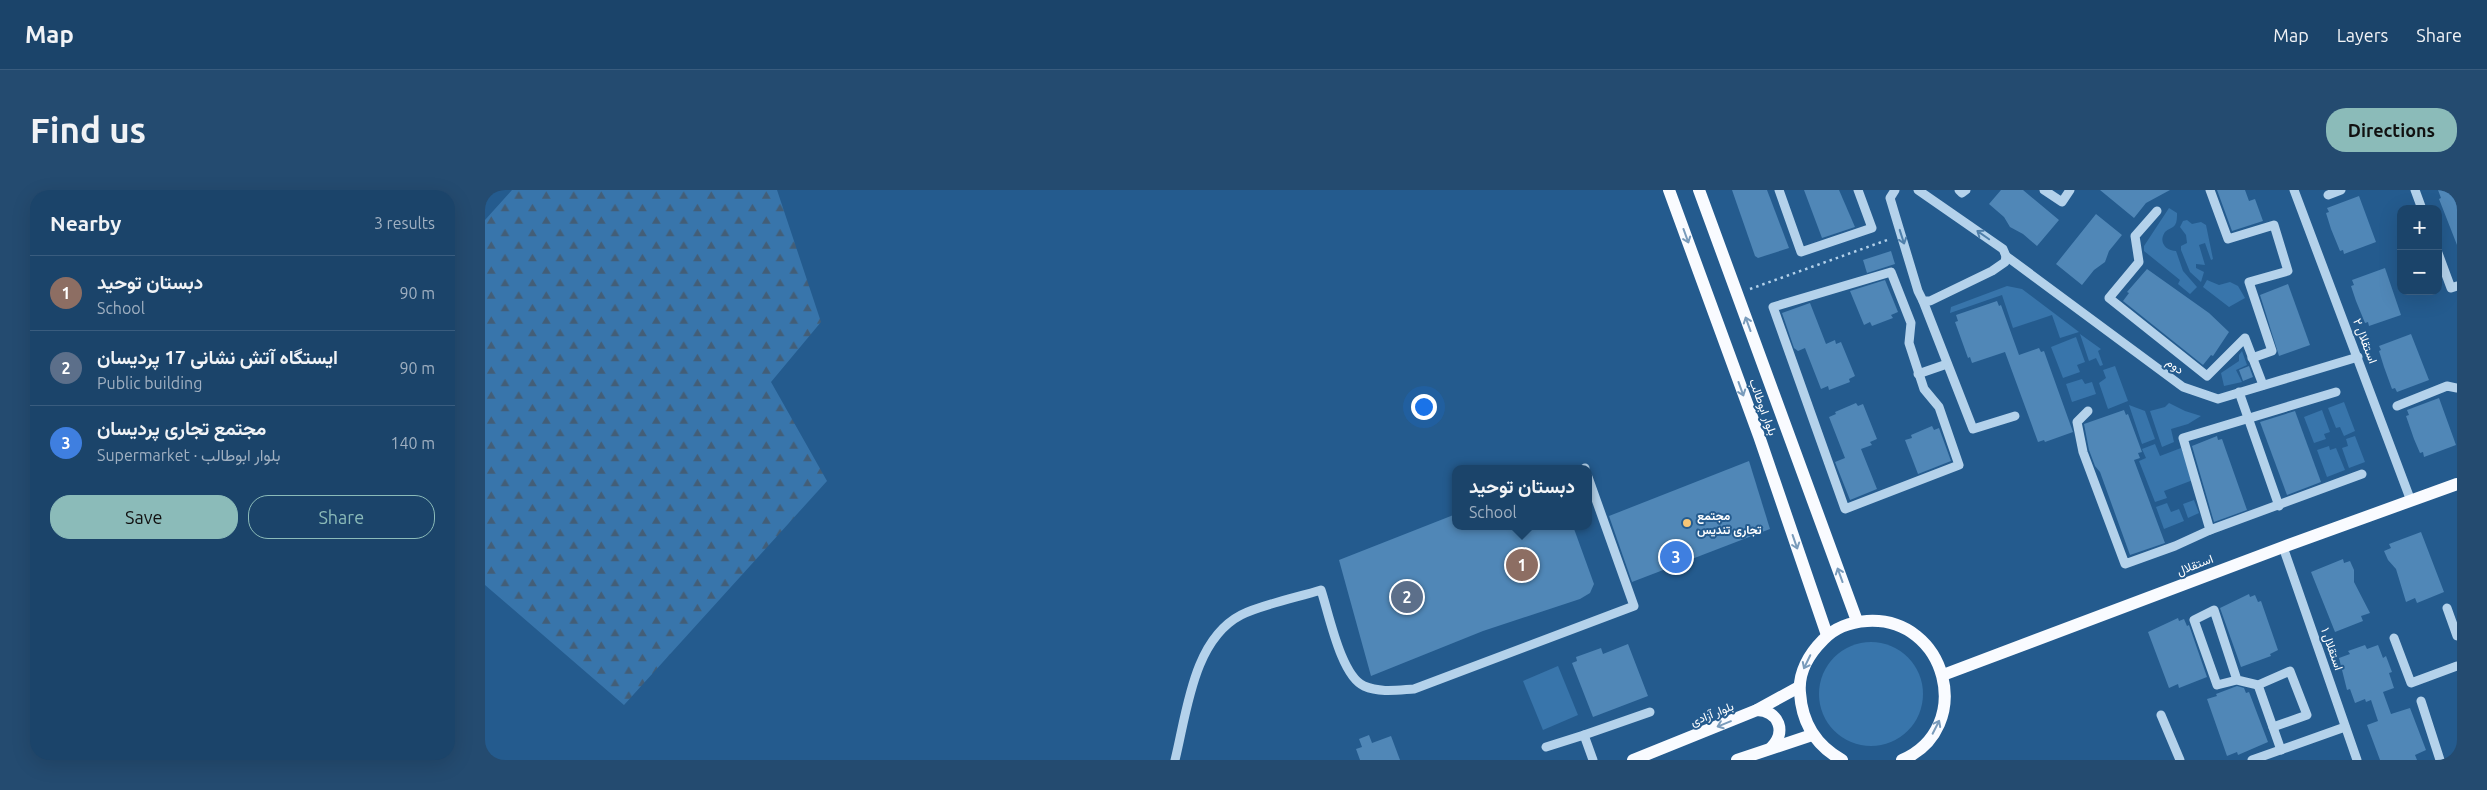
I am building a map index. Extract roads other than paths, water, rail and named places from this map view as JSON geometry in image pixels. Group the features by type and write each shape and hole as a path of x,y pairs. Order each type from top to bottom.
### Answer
{"main road":[{"name":"بلوار ابوطالب","path":"1669,190 1759,436 1827,635"},
{"name":"بلوار ابوطالب","path":"1699,190 1857,621"},
{"name":"استقلال","path":"1943,675 2283,547 2457,484"},
{"path":"1842,760 1825,749 1812,735 1801,712 1799,687 1813,649 1827,635 1841,626 1857,621 1879,620 1907,630 1920,638 1934,654 1943,675 1945,694 1943,713 1935,731 1923,746 1906,759"},
{"name":"بلوار آزادی","path":"1633,760 1757,710 1799,687"},
{"path":"1757,710 1766,711 1774,715 1779,723 1781,732 1778,741 1771,748"},
{"path":"1737,760 1812,735"}],"street":[{"path":"1779,190 1801,252 1872,228 1858,190"},
{"path":"1894,190 1890,198 1918,291 1973,429 2015,416"},
{"name":"دوم","path":"1918,190 2003,249 2006,256 2183,387 2218,399 2358,357"},
{"path":"1959,190 1962,193 1966,190"},
{"path":"2044,190 2062,202 2070,190"},
{"path":"2210,190 2228,239 2274,225 2288,271 2249,282 2272,351 2252,358"},
{"name":"استقلال ۲","path":"2294,190 2411,501"},
{"path":"2328,194 2341,190"},
{"path":"2415,190 2421,205"},
{"path":"2157,211 2135,236 2139,262 2109,298 2207,376 2245,338 2263,385"},
{"path":"1923,301 1930,301 1993,271 2005,262 2006,256"},
{"path":"2442,264 2451,288 2457,286"},
{"path":"1891,272 1911,323 1909,343 1918,374 1924,389 1939,407 1959,464 1845,510 1773,307 1891,272"},
{"path":"1918,374 1947,364"},
{"path":"2397,406 2447,386 2457,388"},
{"path":"2239,392 2279,506"},
{"path":"2210,530 2183,438 2336,392"},
{"path":"2089,411 2077,422 2083,452 2125,564 2175,546 2210,530 2362,474"},
{"path":"1175,760 1199,663 1219,631 1241,615 1321,590 1344,664 1363,686 1387,691 1414,689 1634,606 1592,488"},
{"name":"استقلال ۱","path":"2283,547 2357,760"},
{"path":"2447,608 2457,636"},
{"path":"2237,680 2214,610 2194,620 2217,685 2237,680 2258,685 2290,671 2307,715 2273,727"},
{"path":"2393,638 2411,684 2457,666"},
{"path":"2258,685 2281,750"},
{"path":"2421,701 2440,760"},
{"path":"1546,747 1649,712"},
{"path":"2161,715 2180,760"},
{"path":"2252,760 2345,727"},
{"path":"1584,735 1593,760"}],"place":[{"name":"مجتمع تجاری تندیس","path":"1687,523"},
{"name":"مجتمع تجاری پردیسان","path":"1676,557"},
{"name":"دبستان توحید","path":"1522,565"},
{"name":"ایستگاه آتش نشانی 17 پردیسان","path":"1407,597"}]}
